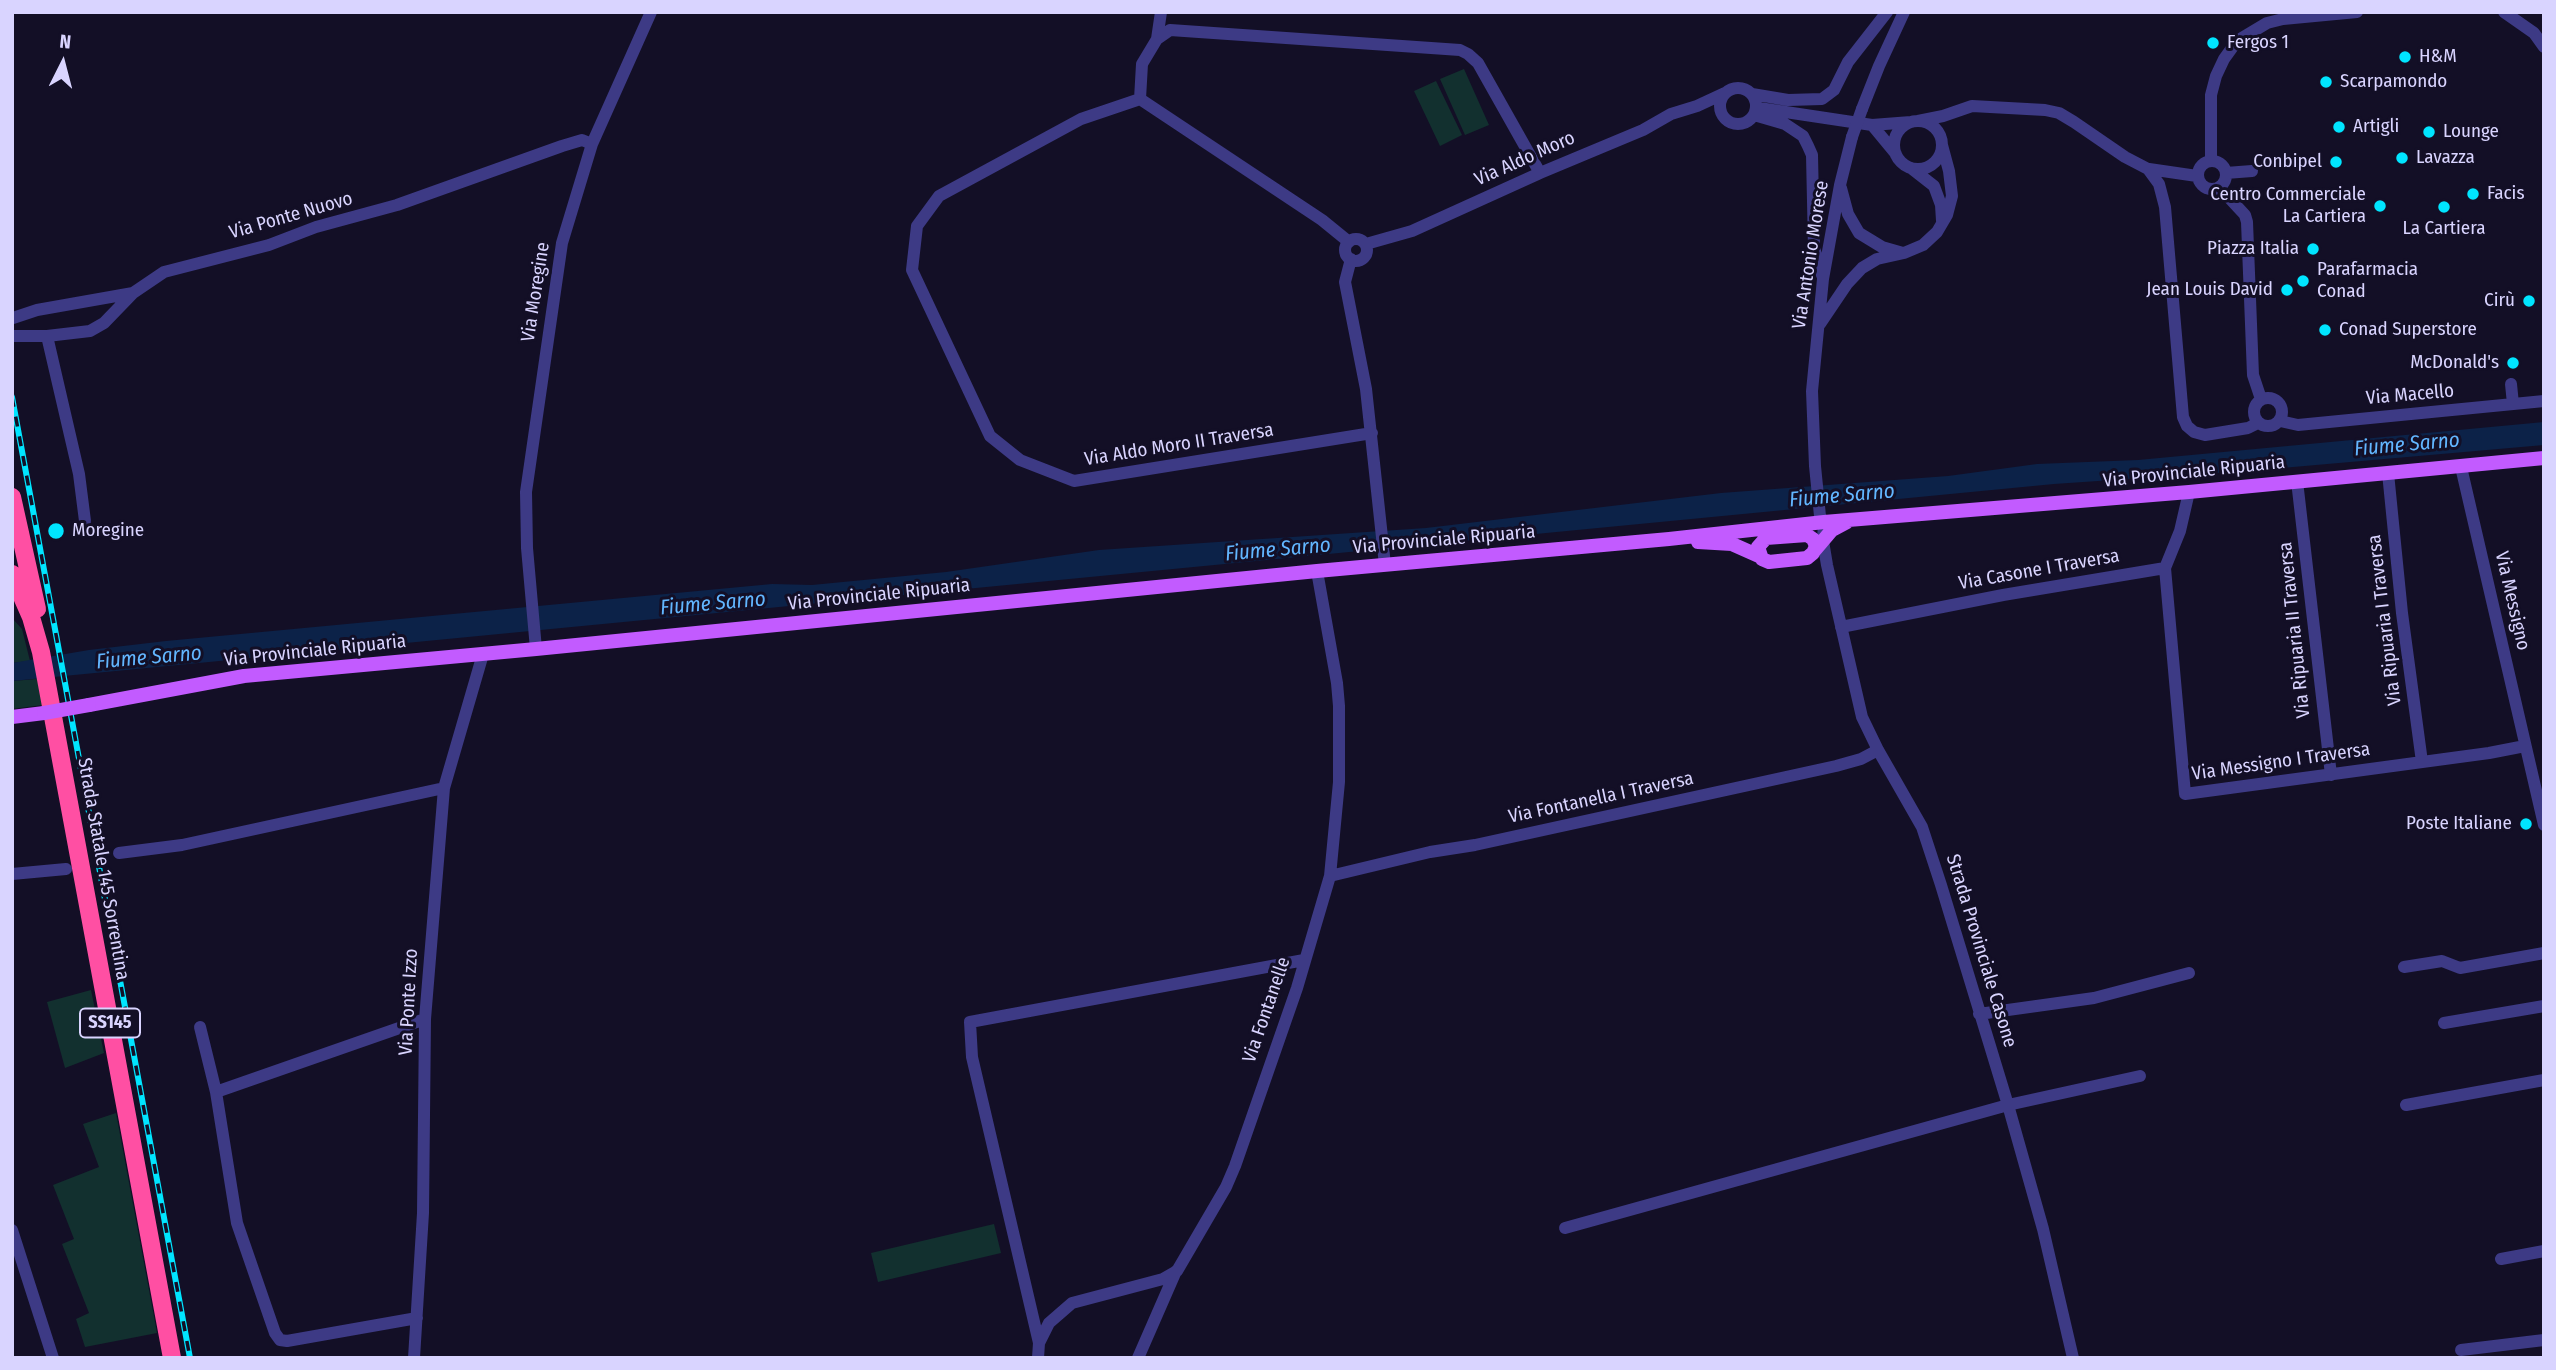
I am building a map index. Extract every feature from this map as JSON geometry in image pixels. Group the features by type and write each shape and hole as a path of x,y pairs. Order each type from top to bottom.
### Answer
{"highway":[{"path":"12,497 36,605 39,644"},
{"name":"SS145","path":"12,574 25,601 39,644"},
{"path":"12,600 39,644"},
{"name":"Strada Statale 145 Sorrentina","path":"39,644 172,1358"}],"main road":[{"name":"Via Provinciale Ripuaria","path":"1669,539 1732,544 1769,562 1816,535 1848,522 2544,458"},
{"name":"Via Provinciale Ripuaria","path":"12,717 244,676 536,649 1385,561 1786,527"},
{"path":"1759,556 1758,547 1766,538 1786,527 1816,535"},
{"name":"Via Provinciale Ripuaria","path":"1766,538 1816,535"}],"street":[{"name":"Via Moregine","path":"536,649 526,492 562,243 592,144 651,12"},
{"path":"1161,12 1157,39 1142,64 1140,99 1321,220 1349,242"},
{"path":"1725,119 1720,103 1725,93 1741,88 1752,94 1788,100 1822,99 1835,90 1848,62 1886,12"},
{"name":"Via Antonio Morese","path":"1816,535 1812,391 1823,279 1840,185 1852,137 1879,66 1905,12"},
{"path":"2211,160 2213,85 2224,59 2237,41 2250,32 2283,19 2357,12"},
{"path":"2504,12 2528,27 2544,47"},
{"path":"1157,39 1170,30 1460,50 1478,63 1540,173"},
{"name":"Via Aldo Moro","path":"1366,244 1412,231 1643,130 1681,110 1725,93"},
{"path":"1752,94 1755,111"},
{"name":"Via Aldo Moro II Traversa","path":"1140,99 1081,119 939,197 917,226 912,270 990,436 1020,460 1074,481 1372,433"},
{"path":"1896,154 1897,135 1914,122 1984,105 2059,113 2148,169 2159,184 2165,207 2183,417 2187,426 2204,435 2248,428 2258,423 2272,426 2280,421 2282,411 2279,403 2271,398 2261,399 2253,410 2258,423"},
{"path":"1697,106 1730,122 1741,124 1755,111 1871,125 1924,122 1935,128 1942,142 1952,196 1941,225 1930,240 1904,253 1877,259 1861,268 1818,327"},
{"path":"1755,111 1785,124 1803,136 1812,155 1814,248 1823,279"},
{"path":"1910,167 1923,169 1934,163 1941,152 1953,112"},
{"path":"1871,125 1885,138 1900,160 1927,178 1939,196 1941,225"},
{"name":"Via Ponte Nuovo","path":"12,336 80,333 98,328 133,293 153,278 174,269 269,245 316,227 397,205 582,140 592,144"},
{"path":"2148,169 2197,176 2205,187 2219,187 2224,182 2226,173 2220,163 2211,160 2202,163 2197,176"},
{"path":"2226,173 2252,171"},
{"path":"1840,185 1848,214 1859,233 1881,247 1904,253"},
{"path":"2219,187 2245,215 2247,222 2253,374 2261,399"},
{"path":"1349,242 1360,239 1366,244 1366,256 1360,260 1351,259"},
{"path":"1349,242 1346,251 1351,259 1345,282 1366,389 1385,561"},
{"path":"13,318 37,310 133,293"},
{"path":"47,336 79,474 85,521"},
{"path":"2511,383 2513,404"},
{"name":"Via Macello","path":"2280,421 2298,425 2544,401"},
{"name":"Via Messigno","path":"2461,467 2544,825"},
{"name":"Via Ripuaria I Traversa","path":"2388,473 2402,613 2422,762"},
{"name":"Via Ripuaria II Traversa","path":"2297,481 2330,775"},
{"path":"2165,568 2180,531 2189,492"},
{"name":"Strada Provinciale Casone","path":"1816,535 1820,559 1827,565 1862,717 1922,827 2008,1105 2055,1272 2073,1358"},
{"name":"Via Messigno I Traversa","path":"2165,568 2185,794 2525,746"},
{"name":"Via Casone I Traversa","path":"1841,627 2165,568"},
{"name":"Via Fontanelle","path":"1138,1358 1177,1270 1226,1187 1235,1166 1330,876 1339,782 1339,706 1317,570"},
{"name":"Via Ponte Izzo","path":"414,1358 423,1213 425,1019 443,788 483,654"},
{"name":"Via Fontanella I Traversa","path":"1330,876 1430,852 1475,845 1836,766 1861,759 1878,750"},
{"path":"119,853 182,845 443,788"},
{"path":"12,874 66,869"},
{"path":"2404,967 2442,961 2459,968 2544,953"},
{"path":"1038,1358 1039,1343 972,1058 970,1022 1304,960"},
{"path":"1979,1014 2094,998 2189,972"},
{"path":"2444,1023 2544,1006"},
{"path":"216,1092 425,1019"},
{"path":"200,1027 216,1092 237,1223 275,1333 280,1340 417,1318"},
{"path":"1565,1228 2008,1105 2140,1076"},
{"path":"2406,1105 2544,1080"},
{"path":"12,1230 53,1358"},
{"path":"2501,1258 2544,1251"},
{"path":"1039,1343 1049,1323 1072,1303 1163,1279 1177,1270"},
{"path":"2461,1350 2544,1340"}],"green space":[{"path":"1464,69 1489,125 1465,135 1440,79"},
{"path":"1436,81 1462,135 1440,146 1414,91"},
{"path":"12,618 22,629 30,661 12,663"},
{"path":"37,679 43,705 12,709 12,681"},
{"path":"91,990 104,1053 65,1068 47,1002"},
{"path":"116,1113 157,1333 85,1347 76,1319 89,1313 62,1244 74,1239 53,1185 99,1167 83,1124"},
{"path":"994,1224 1001,1253 878,1282 871,1253"}],"water":[{"name":"Fiume Sarno","path":"2544,422 2544,445 2259,470 2054,484 12,681 12,663 166,641 772,584 812,585 946,572 1099,550 1426,528 1721,493 1948,476 2037,464 2138,460"}],"railway":[{"path":"12,397 190,1358"}],"place":[{"name":"Fergos 1","path":"2213,43"},
{"name":"H&M","path":"2405,57"},
{"name":"Scarpamondo","path":"2326,82"},
{"name":"Artigli","path":"2339,127"},
{"name":"Lounge","path":"2429,132"},
{"name":"Lavazza","path":"2402,158"},
{"name":"Conbipel","path":"2336,162"},
{"name":"Facis","path":"2473,194"},
{"name":"Centro Commerciale La Cartiera","path":"2380,206"},
{"name":"La Cartiera","path":"2444,207"},
{"name":"Piazza Italia","path":"2313,249"},
{"name":"Parafarmacia Conad","path":"2303,281"},
{"name":"Jean Louis David","path":"2287,290"},
{"name":"Cirù","path":"2529,301"},
{"name":"Conad Superstore","path":"2325,330"},
{"name":"McDonald's","path":"2513,363"},
{"name":"Moregine","path":"56,531"},
{"name":"Poste Italiane","path":"2526,824"}]}
